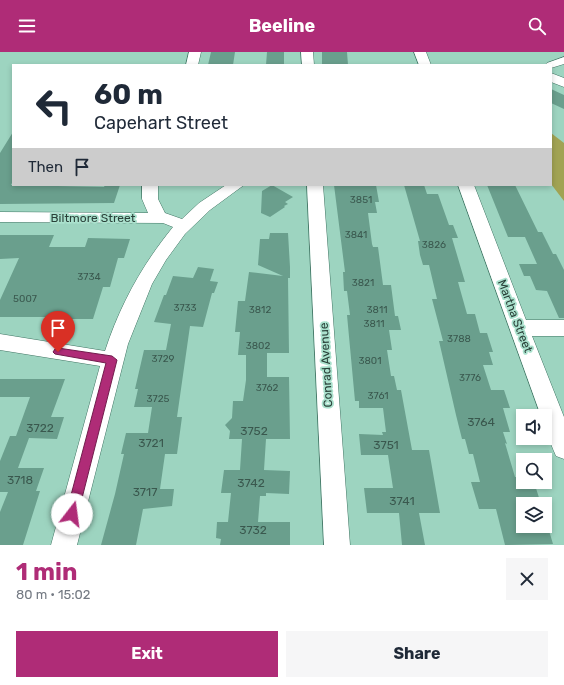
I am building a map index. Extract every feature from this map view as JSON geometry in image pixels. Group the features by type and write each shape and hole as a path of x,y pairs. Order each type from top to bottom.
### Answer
{"street":[{"path":"192,64 195,52"},
{"path":"307,52 308,64"},
{"path":"420,52 425,64"},
{"path":"552,65 564,60"},
{"path":"552,77 564,83"},
{"path":"150,186 150,199 159,218"},
{"path":"64,545 112,360 129,307 156,258 184,226 201,210 235,186"},
{"name":"Conrad Avenue","path":"315,186 336,545"},
{"name":"Martha Street","path":"466,186 564,448"},
{"name":"Biltmore Street","path":"0,217 166,218 184,226"},
{"path":"520,328 564,328"},
{"path":"0,342 112,360"}],"shaded area":[{"path":"552,134 564,143 564,201 552,185"}],"building":[{"path":"211,52 235,52 233,64 208,64"},
{"path":"267,52 284,52 284,64 266,64"},
{"path":"322,52 347,52 348,64 322,64"},
{"path":"552,89 564,95 564,109 552,103"},
{"path":"12,134 12,186 120,186 114,203 0,204 0,153"},
{"path":"270,186 274,186 293,197 285,202 288,204 284,206 285,207 270,217 261,213 262,191"},
{"path":"334,186 376,186 379,202 375,202 377,213 368,213 372,244 373,247 378,247 383,285 391,285 395,316 398,316 401,330 389,330 392,350 387,350 391,376 394,376 397,390 401,390 412,450 429,450 440,513 419,513 425,545 402,545 399,513 367,513 364,488 393,488 388,455 361,455 359,434 383,435 382,432 386,432 383,408 359,408 359,401 355,401 347,315 350,315 347,291 344,291 343,272 345,272"},
{"path":"404,186 424,186 427,194 438,194 449,225 453,225 458,238 452,238 465,282 458,282 467,314 475,314 480,333 487,333 493,352 489,352 493,365 483,365 491,390 504,390 510,408 503,408 510,432 503,432 516,477 516,489 536,489 539,497 516,497 516,533 550,533 553,544 505,545 496,509 479,509 471,482 480,482 473,454 469,454 465,439 462,439 439,341 443,341 432,299 437,299 429,265 423,265 418,241 420,241"},
{"path":"487,186 515,186 538,232 542,232 553,254 556,254 564,270 564,318 559,318 547,291 536,290 530,276 524,276 519,264 537,264 525,237 508,237"},
{"path":"270,233 288,233 290,267 290,278 288,278 289,353 267,353 267,377 289,377 290,439 266,439 264,470 290,471 289,494 266,493 266,496 260,496 258,522 290,522 290,545 220,545 221,539 216,538 217,522 228,522 231,493 221,493 224,470 240,470 242,439 229,439 230,431 225,425 232,418 233,401 243,401 246,380 246,355 238,355 240,332 235,332 238,301 245,301 249,272 283,276 258,265 260,239 269,239"},
{"path":"0,235 54,235 49,247 85,247 88,238 130,239 124,258 118,258 110,287 103,287 93,319 48,319 48,317 0,317 0,300 19,258 0,259"},
{"path":"198,267 214,269 210,281 218,282 214,293 212,293 203,327 190,326 177,417 182,417 177,454 165,454 160,489 174,489 172,506 143,509 136,545 101,545 124,454 121,454 126,433 148,433 152,407 134,407 138,389 135,389 144,350 166,350 171,324 154,322 164,295 166,295 173,276 193,278"},
{"path":"0,379 65,379 51,417 64,417 57,439 29,438 18,468 44,468 36,491 40,491 23,545 0,545 0,512 8,492 0,492 0,461 10,436 16,436 30,397 0,397"}],"route":[{"path":"58,352 112,360 72,514"}]}
